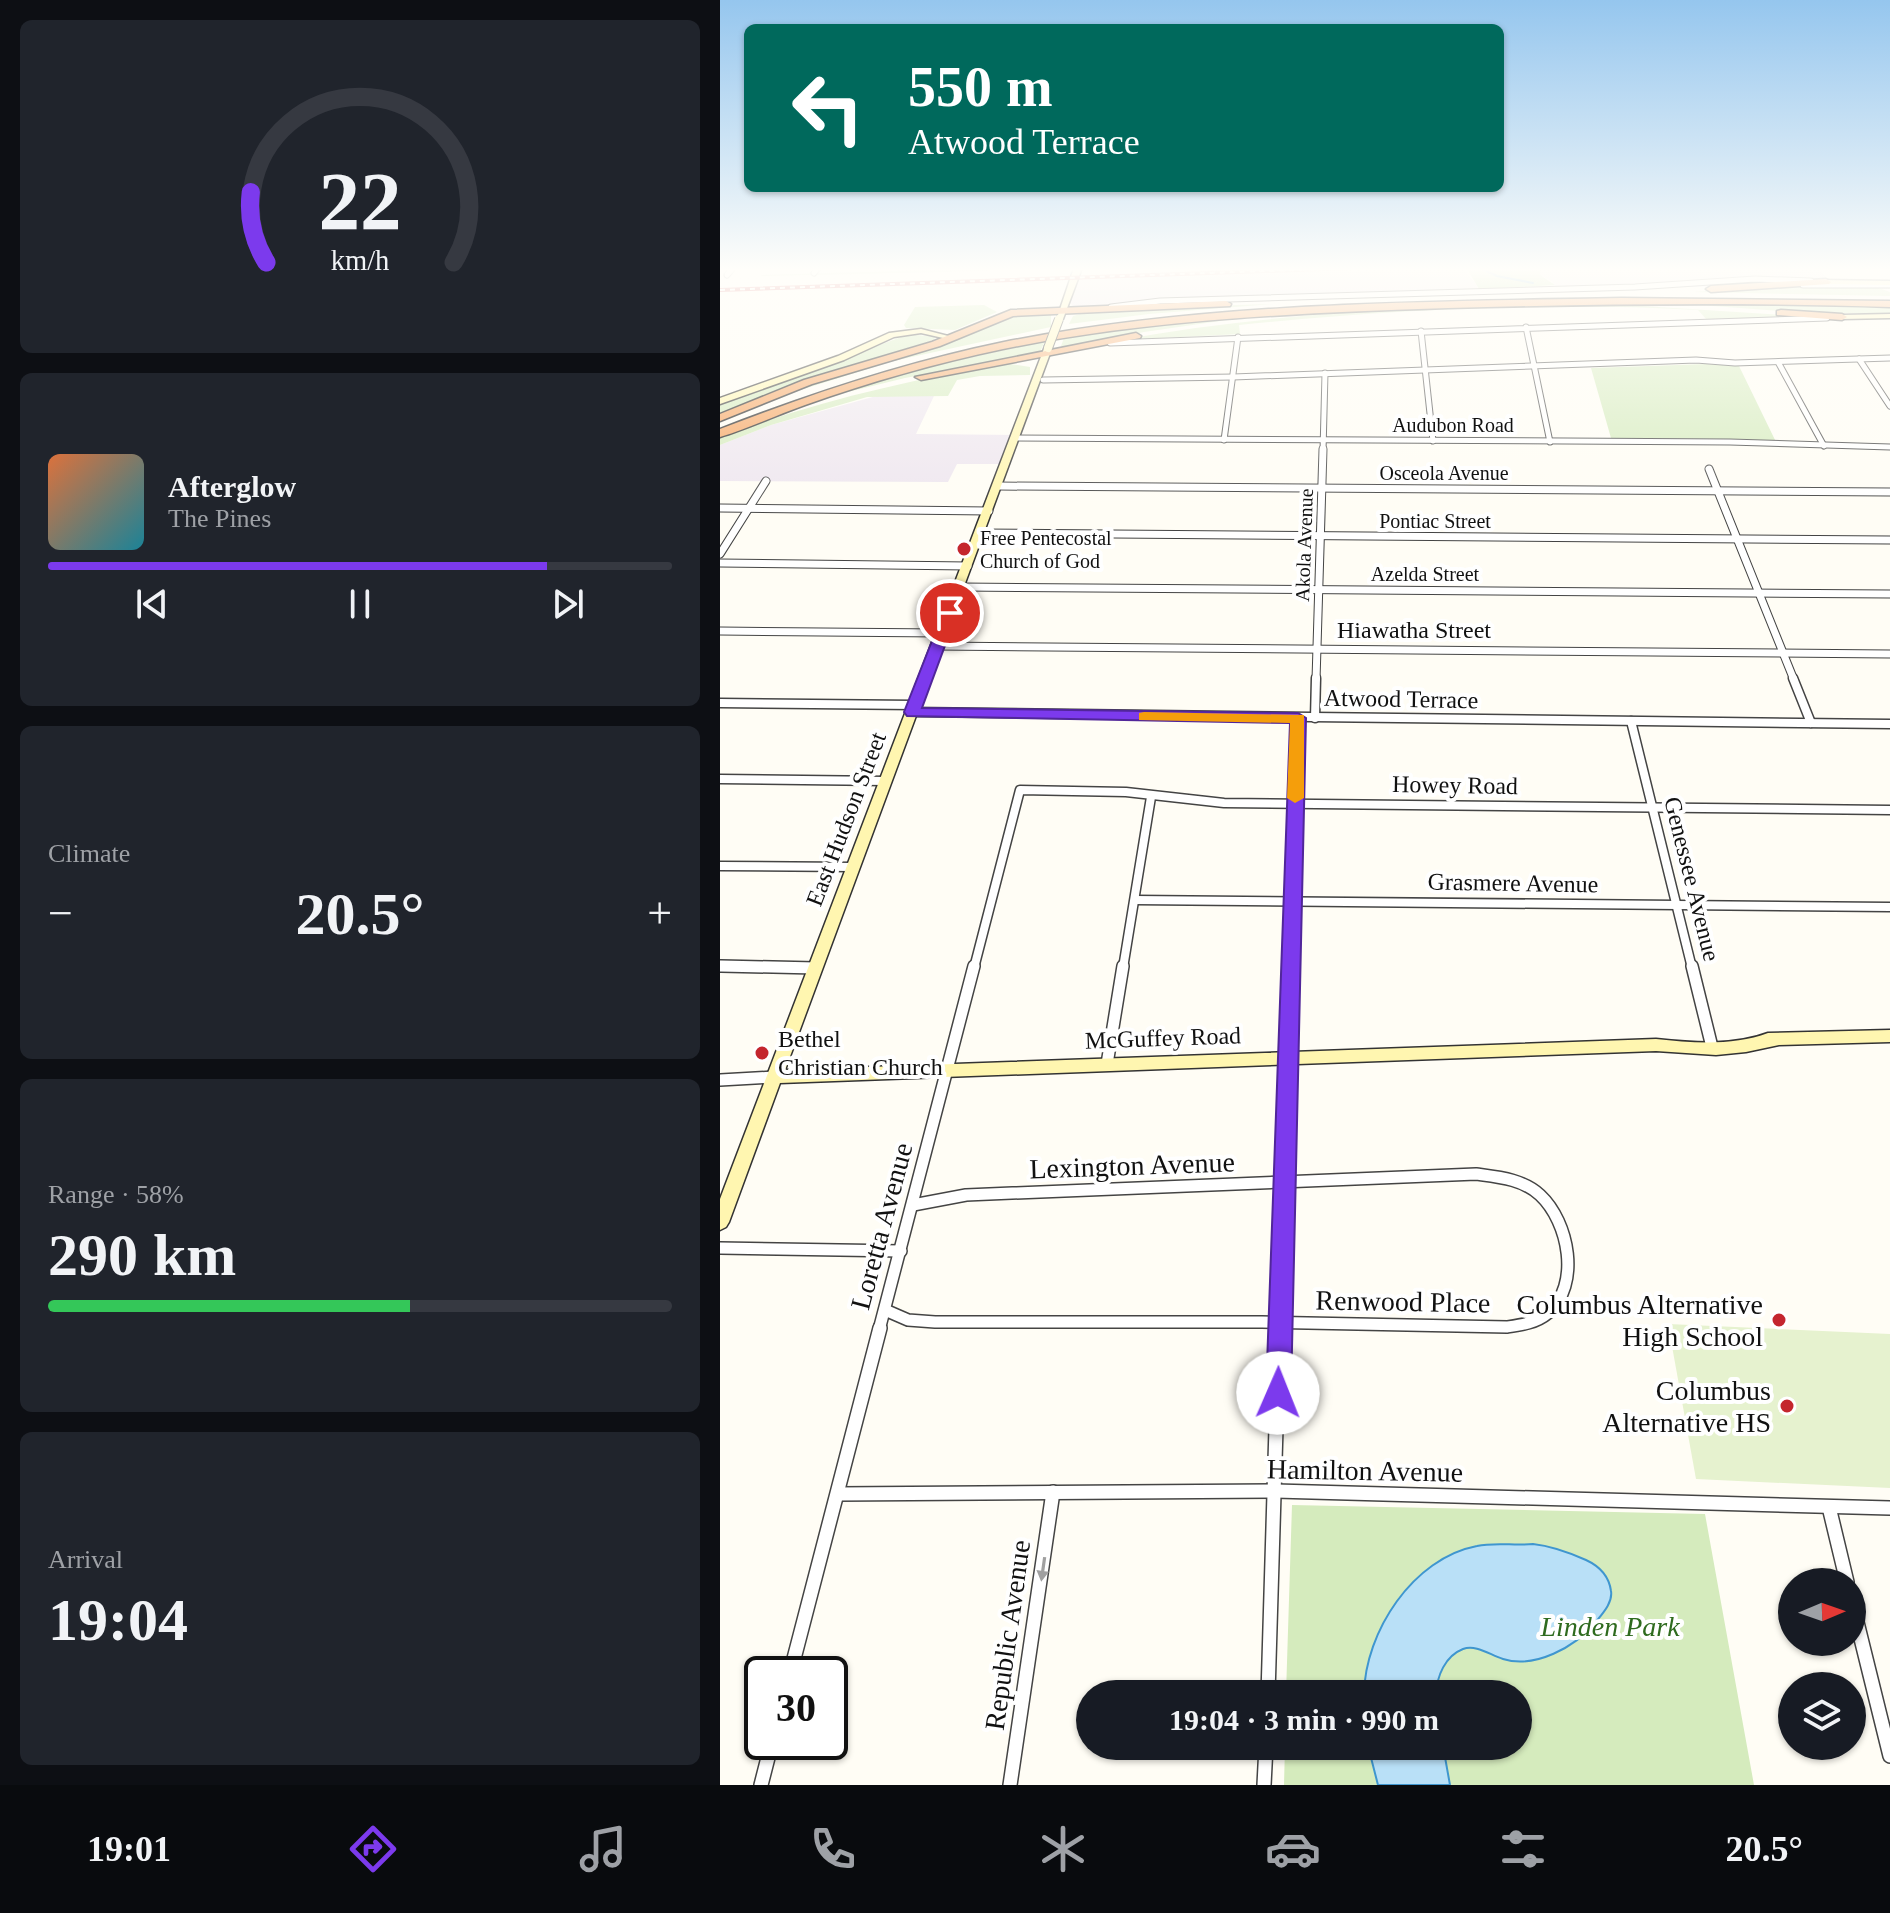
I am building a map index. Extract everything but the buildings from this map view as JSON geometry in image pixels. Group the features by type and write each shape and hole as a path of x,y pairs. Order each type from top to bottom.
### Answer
{"highway":[{"path":"720,421 808,382 908,351"},
{"path":"720,421 890,366 957,351"},
{"path":"720,433 811,397 894,372 985,351"},
{"path":"737,426 853,392 1045,351"},
{"path":"1000,362 1028,364 1041,376"}],"main road":[{"path":"720,401 856,351"},
{"name":"East Hudson Street","path":"720,1222 1050,351"},
{"name":"McGuffey Road","path":"774,1077 1656,1045 1681,1048 1710,1042 1761,1044 1775,1040 1890,1036"}],"street":[{"path":"1224,440 1236,351"},
{"path":"1424,351 1433,441"},
{"path":"1531,351 1550,442"},
{"path":"1041,376 1233,377 1696,360 1778,362 1890,358"},
{"path":"1859,359 1890,406"},
{"path":"1778,362 1824,446"},
{"name":"Akola Avenue","path":"1315,718 1325,373"},
{"name":"Audubon Road","path":"1016,438 1721,442 1890,447"},
{"path":"1709,469 1811,723"},
{"path":"720,554 766,481"},
{"name":"Osceola Avenue","path":"998,486 1890,492"},
{"path":"720,508 989,511"},
{"name":"Pontiac Street","path":"980,533 1890,540"},
{"path":"720,563 968,566"},
{"name":"Azelda Street","path":"960,587 1890,594"},
{"path":"720,631 942,633"},
{"name":"Hiawatha Street","path":"937,646 1890,654"},
{"name":"Atwood Terrace","path":"720,703 1298,718 1890,724"},
{"path":"1269,1680 1298,718"},
{"name":"Genessee Avenue","path":"1631,721 1710,1042"},
{"path":"720,779 886,781"},
{"name":"Howey Road","path":"1020,790 1126,792 1224,803 1890,810"},
{"name":"Loretta Avenue","path":"795,1656 1020,790"},
{"path":"1107,1064 1151,797"},
{"path":"720,866 854,867"},
{"name":"Grasmere Avenue","path":"1135,900 1890,907"},
{"path":"720,966 816,968"},
{"name":"McGuffey Road","path":"720,1080 774,1077"},
{"name":"Lexington Avenue","path":"913,1205 966,1195 1476,1174 1510,1178 1541,1195"},
{"name":"Renwood Place","path":"885,1310 908,1320 935,1322 1280,1322 1507,1327 1540,1319 1553,1309 1561,1296 1567,1270 1566,1247 1558,1219 1541,1195"},
{"path":"720,1248 901,1251"},
{"name":"Hamilton Avenue","path":"838,1494 1276,1491 1890,1508"},
{"name":"Republic Avenue","path":"1010,1785 1053,1492"},
{"path":"1829,1507 1844,1568"},
{"path":"1865,1656 1890,1756"},
{"path":"761,1785 767,1760"},
{"path":"1264,1785 1265,1760"}],"shaded area":[{"path":"880,395 934,396 916,434 1018,435 1007,464 957,464 948,482 720,481 720,445 771,425"}],"green space":[{"path":"863,351 897,351 829,372 720,415 720,405"},
{"path":"917,351 938,351 893,361 778,397 853,368"},
{"path":"998,351 1040,351 1039,354 905,378 819,399 909,371"},
{"path":"1004,363 1030,367 1030,375 980,376 957,380 948,396 867,397 771,425 720,445 720,437 825,403"},
{"path":"1707,364 1739,366 1776,442 1611,438 1591,368"},
{"name":"Columbus Alternative HS","path":"1668,1324 1890,1334 1890,1488 1696,1479"},
{"name":"Linden Park","path":"1292,1505 1705,1514 1754,1785 1284,1785 1285,1760 1532,1760 1532,1680 1286,1680"}],"water":[{"path":"1484,1545 1547,1546 1586,1560 1606,1576 1611,1591 1610,1600 1587,1632 1554,1654 1515,1661 1468,1648 1451,1656 1438,1680 1366,1680 1373,1646 1383,1623 1413,1582 1432,1565 1454,1553"},
{"path":"1372,1760 1446,1760 1450,1785 1378,1785"}],"slow traffic":[{"path":"1144,717 1298,718 1295,798"}],"place":[{"name":"Free Pentecostal Church of God","path":"964,549"},
{"name":"Bethel Christian Church","path":"762,1053"},
{"name":"Columbus Alternative High School","path":"1779,1320"},
{"name":"Columbus Alternative HS","path":"1787,1406"}],"route":[{"path":"950,613 912,712 1298,718 1278,1393"}]}
